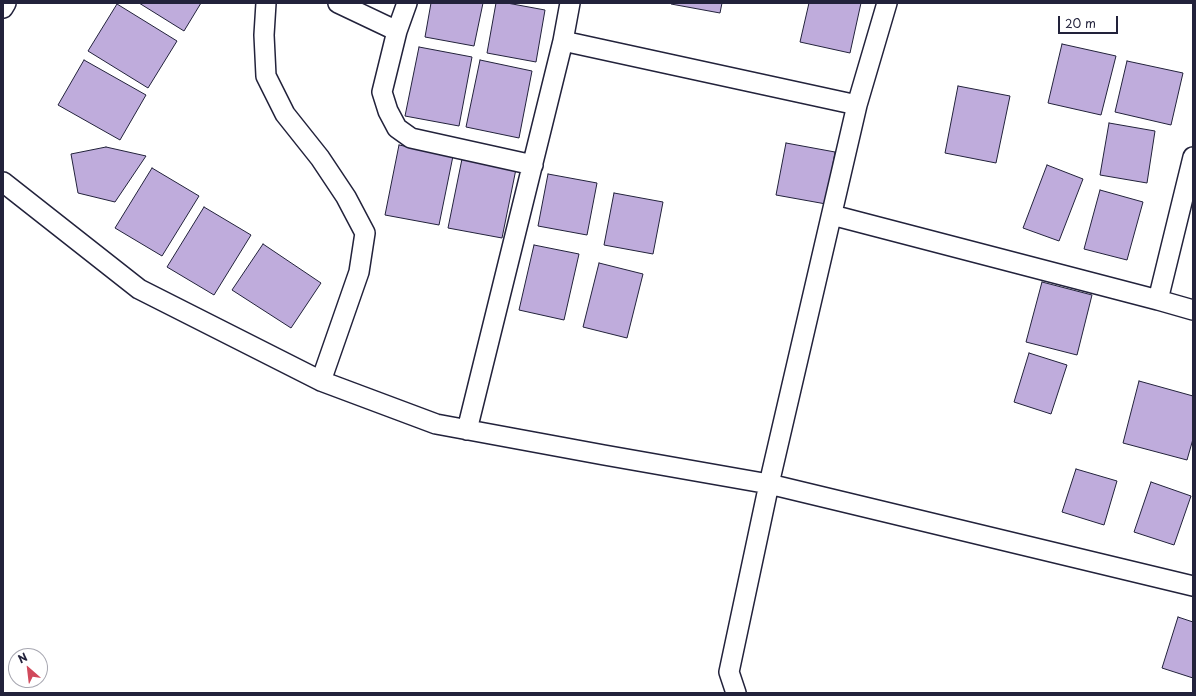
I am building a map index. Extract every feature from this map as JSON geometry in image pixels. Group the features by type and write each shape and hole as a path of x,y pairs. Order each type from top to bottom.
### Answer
{"street":[{"path":"3,8 6,3"},
{"path":"266,3 264,35 266,76 285,114 320,158 346,197 365,233 359,272 321,381"},
{"path":"338,3 396,31"},
{"path":"407,3 396,31 382,92 388,111 397,128 411,138 533,165"},
{"path":"467,430 563,41 570,3"},
{"path":"736,693 729,672 769,484 857,105 887,3"},
{"path":"563,41 857,105"},
{"path":"1158,300 1193,157"},
{"path":"3,182 139,289 321,381 436,424 604,456 769,484 1193,586"},
{"path":"832,215 1193,310"}],"building":[{"path":"139,3 201,3 184,31"},
{"path":"431,3 483,3 474,46 425,37"},
{"path":"496,3 507,3 545,10 536,62 487,53"},
{"path":"671,3 722,3 720,13"},
{"path":"809,3 861,3 850,53 800,42"},
{"path":"117,4 177,41 148,88 88,51"},
{"path":"1062,44 1116,56 1101,115 1048,103"},
{"path":"419,47 472,57 459,126 405,116"},
{"path":"84,60 146,95 120,140 58,105"},
{"path":"480,60 532,71 519,138 466,127"},
{"path":"1127,61 1183,73 1171,125 1115,112"},
{"path":"958,86 1010,96 996,163 945,153"},
{"path":"1109,123 1155,131 1147,183 1100,175"},
{"path":"786,143 835,152 826,204 776,195"},
{"path":"399,145 453,156 439,225 385,215"},
{"path":"106,147 146,156 115,202 78,193 71,154"},
{"path":"462,159 516,169 502,238 448,228"},
{"path":"1047,165 1083,179 1059,241 1023,228"},
{"path":"152,168 199,196 162,256 115,228"},
{"path":"548,174 597,183 587,235 538,226"},
{"path":"1100,190 1143,202 1127,260 1084,249"},
{"path":"614,193 663,202 653,254 604,245"},
{"path":"204,207 251,235 214,295 167,267"},
{"path":"263,244 321,283 291,328 232,290"},
{"path":"534,245 579,254 564,320 519,310"},
{"path":"599,263 643,274 627,338 583,327"},
{"path":"1042,282 1092,295 1077,355 1026,342"},
{"path":"1029,353 1067,365 1051,414 1014,402"},
{"path":"1139,381 1193,396 1193,439 1187,460 1123,443"},
{"path":"1076,469 1117,481 1104,525 1062,512"},
{"path":"1151,482 1191,496 1174,545 1134,532"},
{"path":"1178,617 1193,622 1193,678 1162,668"}]}
